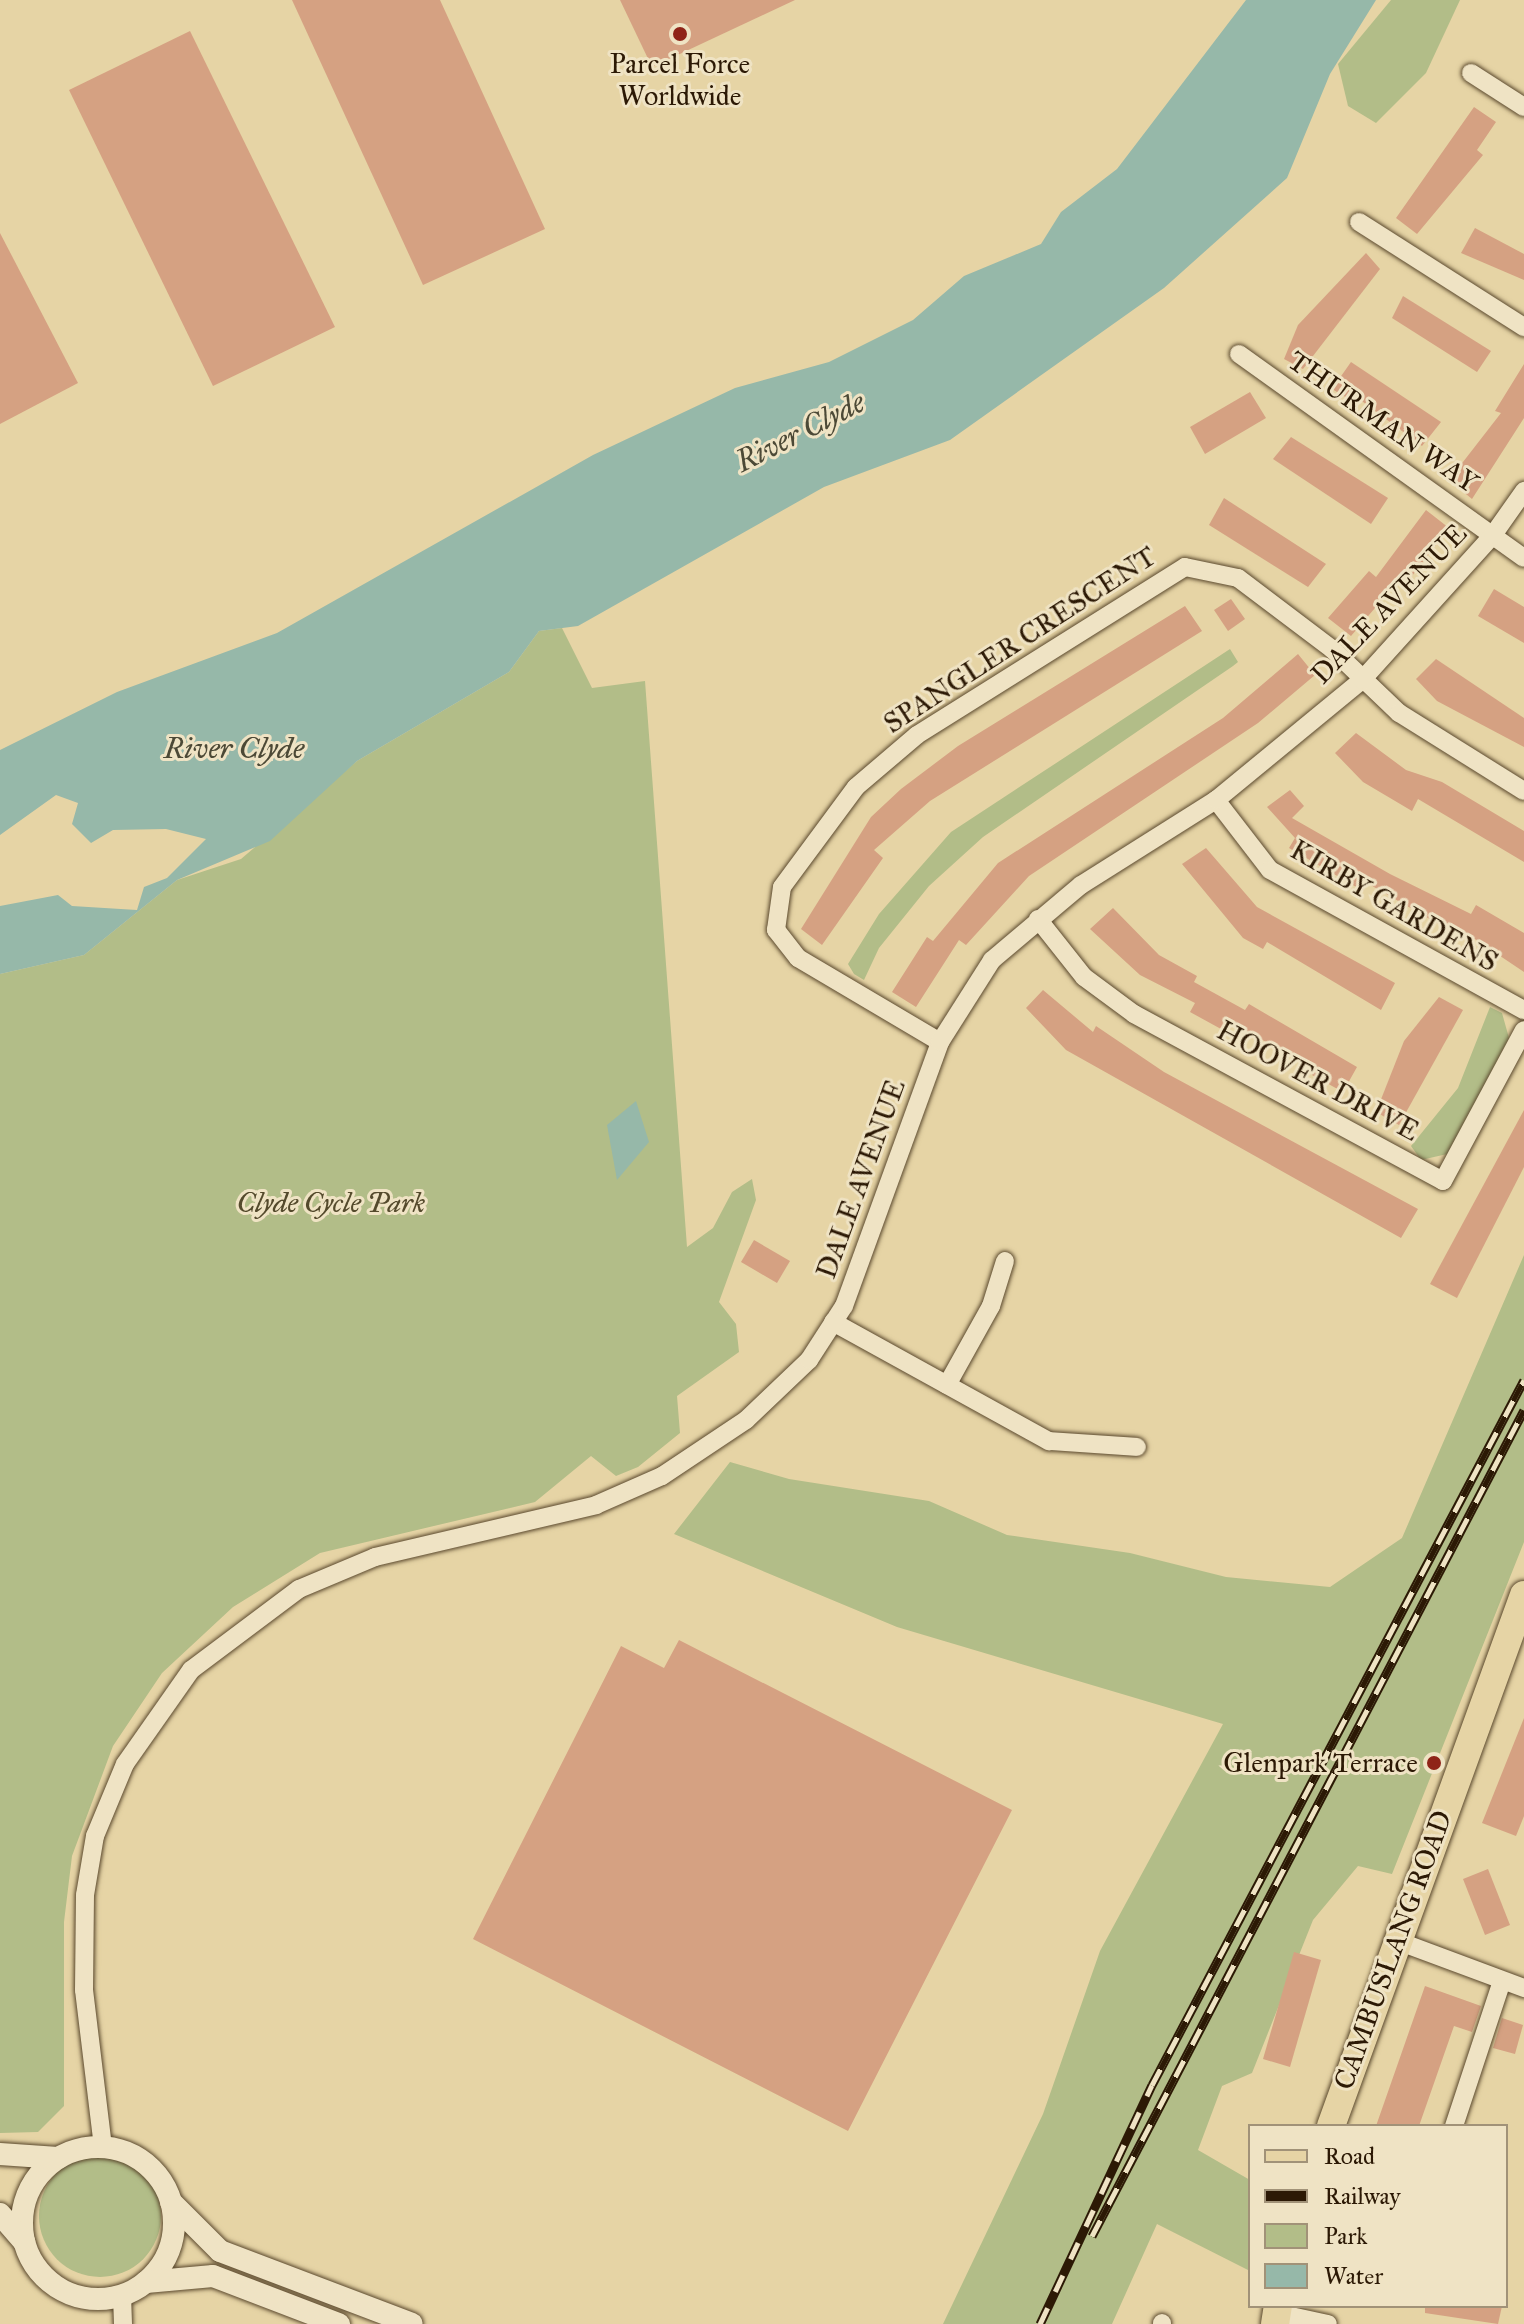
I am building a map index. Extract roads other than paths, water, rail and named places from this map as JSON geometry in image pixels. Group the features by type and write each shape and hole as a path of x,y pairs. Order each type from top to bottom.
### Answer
{"main road":[{"name":"CAMBUSLANG ROAD","path":"1332,2124 1395,1940 1524,1595"}],"street":[{"path":"1471,73 1524,107"},
{"path":"1359,222 1524,327"},
{"name":"THURMAN WAY","path":"1239,354 1524,558"},
{"name":"DALE AVENUE","path":"103,2147 84,1990 85,1895 95,1836 125,1764 191,1670 299,1589 375,1557 596,1505 662,1476 746,1420 809,1360 833,1322 861,1269 940,1042 992,960 1038,919 1216,800 1362,680 1493,535 1524,491"},
{"name":"SPANGLER CRESCENT","path":"940,1042 798,958 776,930 782,887 856,787 952,711 1185,567 1238,578 1362,680"},
{"path":"1362,680 1399,713 1524,791"},
{"name":"KIRBY GARDENS","path":"1216,800 1270,870 1524,1010"},
{"name":"HOOVER DRIVE","path":"1038,919 1084,977 1134,1014 1443,1181 1524,1030"},
{"path":"947,1385 991,1306 1005,1261"},
{"path":"833,1322 1049,1441 1137,1447"},
{"path":"1395,1940 1524,1988"},
{"path":"1455,2124 1502,1981"},
{"path":"0,2154 58,2158 103,2147 146,2163 171,2202 220,2251 412,2324"},
{"path":"24,2242 27,2194 58,2158"},
{"path":"146,2282 171,2246 171,2202"},
{"path":"0,2214 24,2242 34,2265 62,2289 97,2299 122,2295 146,2282 213,2276 339,2324"},
{"path":"122,2295 123,2324"},
{"path":"1276,2314 1328,2324"}],"water":[{"name":"River Clyde","path":"1246,0 1376,0 1330,74 1287,178 1164,288 950,440 824,487 578,626 539,631 509,672 357,761 270,841 177,880 84,955 0,974 0,906 58,895 72,906 137,910 144,887 167,878 206,839 166,829 113,830 91,843 72,824 78,803 56,795 0,835 0,750 117,692 277,633 593,455 735,388 829,362 913,320 964,276 1041,244 1061,212 1117,169"},
{"path":"636,1101 649,1142 617,1180 607,1125"}],"railway":[{"path":"1040,2324 1152,2085 1524,1380"},
{"path":"1092,2236 1524,1410"}],"place":[{"name":"Parcel Force Worldwide","path":"680,34"},
{"name":"Glenpark Terrace","path":"1434,1763"}],"park label":[{"name":"Clyde Cycle Park","path":"331,1203"}]}
